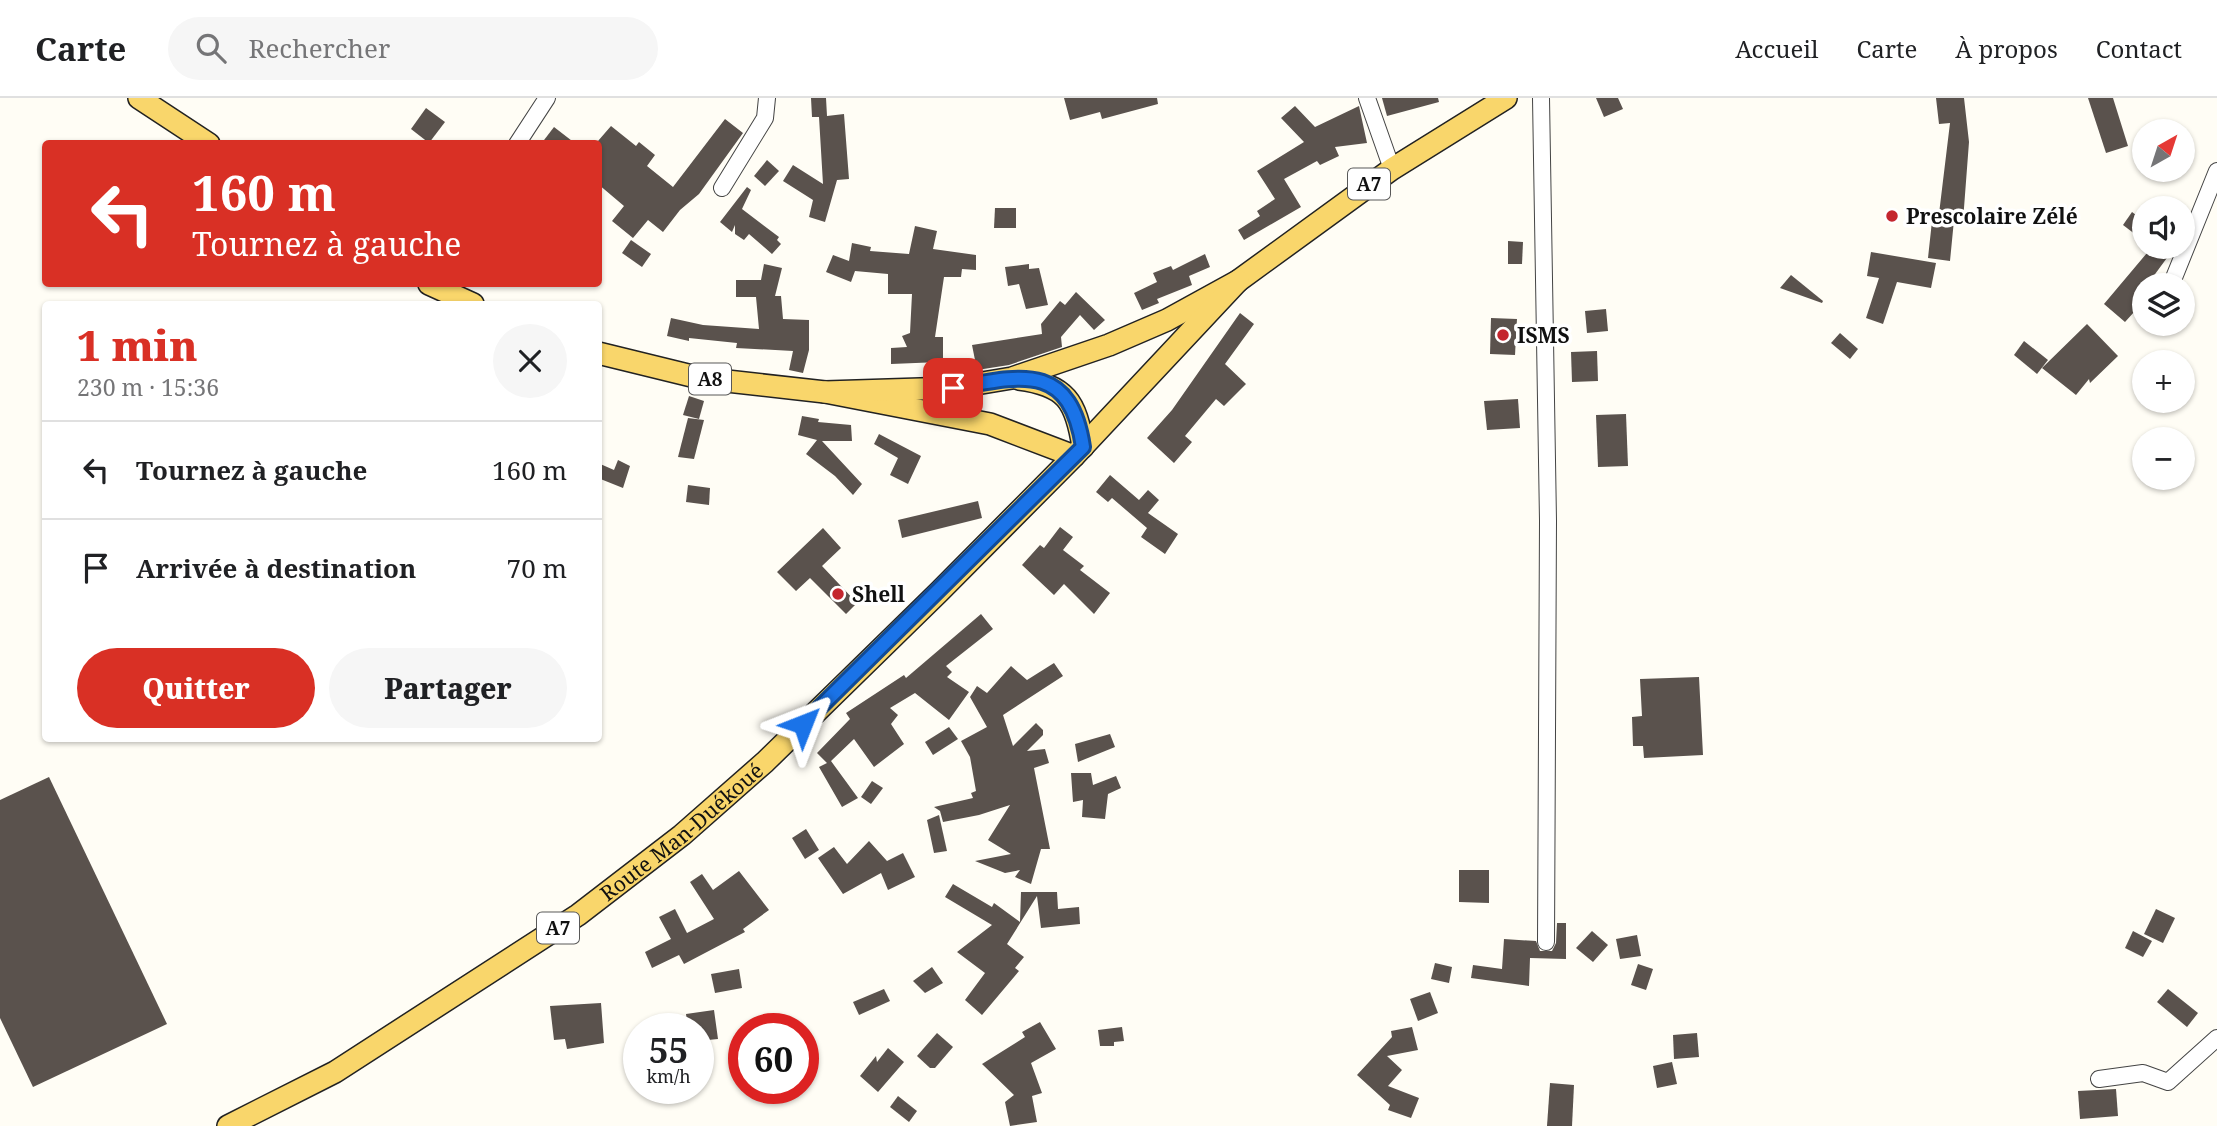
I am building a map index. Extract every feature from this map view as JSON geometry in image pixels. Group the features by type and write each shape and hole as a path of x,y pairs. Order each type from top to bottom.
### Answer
{"main road":[{"path":"139,98 203,140"},
{"name":"A7","path":"1079,451 1238,281 1392,169 1506,98"},
{"name":"A8","path":"825,392 953,388 1012,378 1110,345 1167,320 1238,281"},
{"path":"436,287 466,301"},
{"name":"A8","path":"602,354 700,378 825,392 990,424 1079,451 1079,418 1065,396 1041,381 1012,378"},
{"name":"Route Man-Duékoué","path":"228,1126 335,1072 578,915 682,835 765,762 1079,451"}],"street":[{"path":"520,140 547,98"},
{"path":"722,188 765,118 767,98"},
{"path":"1367,98 1392,169"},
{"path":"1541,98 1548,521 1546,942"},
{"path":"2176,273 2217,171"},
{"path":"2099,1079 2143,1073 2168,1082 2217,1038"}],"building":[{"path":"811,98 826,98 827,116 844,114 849,179 837,180 825,222 809,217 813,200 783,181 793,165 823,184 819,117 812,117"},
{"path":"1064,98 1157,98 1158,104 1102,119 1100,112 1070,120"},
{"path":"1382,98 1438,98 1439,102 1387,116"},
{"path":"1596,98 1618,98 1623,109 1604,117"},
{"path":"1936,98 1964,98 1969,142 1963,221 1954,220 1950,261 1928,258 1932,221 1938,222 1950,123 1939,124"},
{"path":"2088,98 2113,98 2128,146 2106,153"},
{"path":"1295,106 1315,127 1359,106 1367,143 1335,147 1339,156 1320,165 1317,161 1284,179 1301,207 1244,240 1238,230 1260,216 1257,211 1275,199 1257,171 1304,142 1281,118"},
{"path":"426,108 445,122 431,140 425,140 411,129"},
{"path":"725,119 743,133 699,194 680,210 663,232 648,220 633,238 612,221 624,206 602,187 602,140 599,140 611,126 636,146 639,142 655,155 647,166 673,187"},
{"path":"554,127 571,140 544,140"},
{"path":"767,160 779,171 765,186 754,176"},
{"path":"747,187 751,190 742,209 779,237 777,240 781,244 772,254 749,234 744,240 735,234 735,225 732,232 720,222"},
{"path":"995,208 1016,208 1016,228 994,228"},
{"path":"2132,212 2132,232 2123,225"},
{"path":"915,226 937,231 933,249 976,255 976,270 962,269 961,277 944,277 935,337 943,337 943,358 939,358 940,362 891,364 891,348 907,347 902,336 910,333 912,294 888,294 888,274 855,271 851,282 826,272 833,255 849,261 852,243 871,247 870,251 909,254"},
{"path":"631,240 651,254 642,267 622,253"},
{"path":"1508,241 1523,242 1522,264 1508,264"},
{"path":"1871,252 1936,263 1931,288 1897,282 1883,324 1866,318 1879,278 1867,276"},
{"path":"1205,254 1210,267 1189,276 1192,285 1157,299 1159,303 1142,310 1134,293 1157,282 1153,273 1171,266 1173,270"},
{"path":"2142,259 2166,259 2156,273 2132,273 2132,314 2125,322 2104,304"},
{"path":"764,264 782,268 775,296 781,296 783,319 809,320 809,350 803,373 789,370 793,351 736,348 737,343 689,338 689,341 667,336 671,318 703,325 759,329 756,297 736,297 736,280 761,280"},
{"path":"1029,264 1029,269 1039,268 1048,305 1026,309 1019,284 1008,286 1005,267"},
{"path":"1791,275 1823,301 1822,303 1780,288"},
{"path":"1076,292 1105,320 1094,330 1080,315 1061,337 1062,347 1009,365 977,370 972,345 1042,334 1041,324 1060,301 1065,305"},
{"path":"1606,309 1608,331 1587,333 1585,311"},
{"path":"1240,313 1254,324 1225,364 1246,384 1224,406 1216,399 1185,436 1192,442 1174,463 1147,438 1172,410"},
{"path":"1491,318 1517,319 1515,355 1490,354"},
{"path":"2087,324 2118,356 2090,383 2089,379 2076,395 2042,368"},
{"path":"1840,333 1858,349 1850,359 1831,343"},
{"path":"2024,341 2048,360 2037,374 2014,355"},
{"path":"1597,351 1598,381 1572,382 1571,352"},
{"path":"689,396 704,401 699,419 683,415"},
{"path":"1518,399 1520,428 1487,430 1484,401"},
{"path":"1626,414 1628,466 1598,467 1596,415"},
{"path":"802,416 819,419 818,422 851,425 852,441 822,441 862,484 853,495 835,476 806,454 817,440 798,435"},
{"path":"688,418 704,420 694,459 678,457"},
{"path":"879,434 921,456 908,484 890,475 898,458 874,444"},
{"path":"618,460 630,466 623,488 602,480 602,465 614,470"},
{"path":"1110,475 1139,500 1148,490 1159,500 1148,513 1178,534 1165,554 1141,537 1147,528 1112,498 1108,502 1096,492"},
{"path":"688,485 710,488 709,505 686,502"},
{"path":"978,501 982,518 902,538 898,520"},
{"path":"1060,527 1073,537 1063,550 1084,566 1080,570 1110,593 1094,614 1064,584 1054,595 1022,565 1040,545 1044,548"},
{"path":"823,528 841,548 822,566 857,603 846,614 810,578 796,591 777,572"},
{"path":"981,614 993,629 946,666 952,672 947,677 969,692 949,720 915,693 890,708 898,715 891,724 904,744 874,767 854,739 831,761 858,798 842,807 819,767 827,763 817,753 850,719 846,713 904,675 906,678"},
{"path":"1054,663 1063,676 1003,715 1013,746 1036,723 1043,730 1043,735 1027,751 1045,749 1049,763 1034,768 1050,849 1041,849 1031,884 1015,877 1020,870 1005,873 975,861 1011,854 988,840 1010,805 943,822 940,811 934,807 973,798 971,793 976,791 970,757 961,741 987,727 970,697 977,686 987,693 1011,666 1027,680"},
{"path":"1699,677 1703,755 1644,758 1643,746 1633,746 1632,717 1642,716 1640,679"},
{"path":"949,727 958,739 933,755 925,742"},
{"path":"1110,734 1115,747 1078,762 1075,744"},
{"path":"1071,773 1091,773 1093,785 1116,776 1121,788 1108,794 1105,819 1082,817 1083,800 1073,802"},
{"path":"49,777 167,1024 33,1087 0,1018 0,800"},
{"path":"872,781 883,788 871,804 861,797"},
{"path":"939,815 947,851 934,853 927,820"},
{"path":"806,829 819,850 805,859 792,838"},
{"path":"869,841 887,861 903,853 915,877 888,890 881,873 843,894 818,858 834,847 847,864"},
{"path":"1459,870 1489,870 1489,903 1459,902"},
{"path":"739,871 769,910 743,929 745,932 684,964 679,955 652,968 645,952 671,939 659,917 675,909 687,933 714,919 690,882 702,874 713,890"},
{"path":"953,884 992,907 994,903 1020,922 1021,892 1057,892 1058,909 1079,907 1080,924 1041,928 1037,896 1007,944 1024,957 1015,968 1019,971 982,1015 965,1000 985,973 957,952 992,925 945,897"},
{"path":"2156,909 2175,918 2163,943 2144,934"},
{"path":"1557,923 1566,923 1566,959 1530,958 1529,986 1471,978 1473,965 1502,969 1504,939 1536,941 1540,951 1552,951 1556,943"},
{"path":"1592,931 1608,945 1593,962 1576,948"},
{"path":"2133,931 2152,941 2143,957 2125,948"},
{"path":"1637,935 1641,956 1620,959 1616,939"},
{"path":"1435,963 1452,967 1449,983 1431,979"},
{"path":"1638,964 1653,969 1646,990 1631,985"},
{"path":"932,967 943,983 925,993 913,981"},
{"path":"739,969 742,988 715,993 711,974"},
{"path":"884,989 890,1001 859,1015 853,1002"},
{"path":"2168,989 2198,1013 2187,1027 2157,1002"},
{"path":"1430,992 1438,1013 1418,1021 1410,999"},
{"path":"601,1003 604,1043 567,1049 565,1039 554,1040 550,1006"},
{"path":"714,1010 718,1039 714,1039 714,1013 693,1013"},
{"path":"1040,1022 1056,1049 1031,1063 1042,1093 1032,1096 1037,1122 1010,1126 1005,1102 1014,1095 982,1064 1025,1037 1022,1032"},
{"path":"1122,1027 1124,1041 1114,1042 1114,1046 1100,1046 1098,1030"},
{"path":"1412,1027 1418,1050 1387,1056 1402,1070 1388,1086 1419,1098 1411,1118 1388,1110 1390,1105 1357,1075 1392,1037 1391,1031"},
{"path":"937,1033 953,1047 935,1068 930,1068 917,1056"},
{"path":"1697,1033 1699,1057 1674,1059 1673,1035"},
{"path":"888,1048 904,1062 878,1092 860,1076 876,1056 877,1062"},
{"path":"1672,1062 1677,1084 1657,1088 1653,1066"},
{"path":"1550,1083 1574,1085 1572,1126 1547,1126"},
{"path":"2116,1089 2118,1116 2080,1119 2078,1091"},
{"path":"898,1096 917,1111 909,1122 890,1107"}],"place":[{"name":"Prescolaire Zélé","path":"1892,216"},
{"name":"ISMS","path":"1503,335"},
{"name":"Shell","path":"838,594"}],"route":[{"path":"803,724 1083,447 1079,418 1071,401 1059,390 1041,381 1012,378 953,388"}]}
